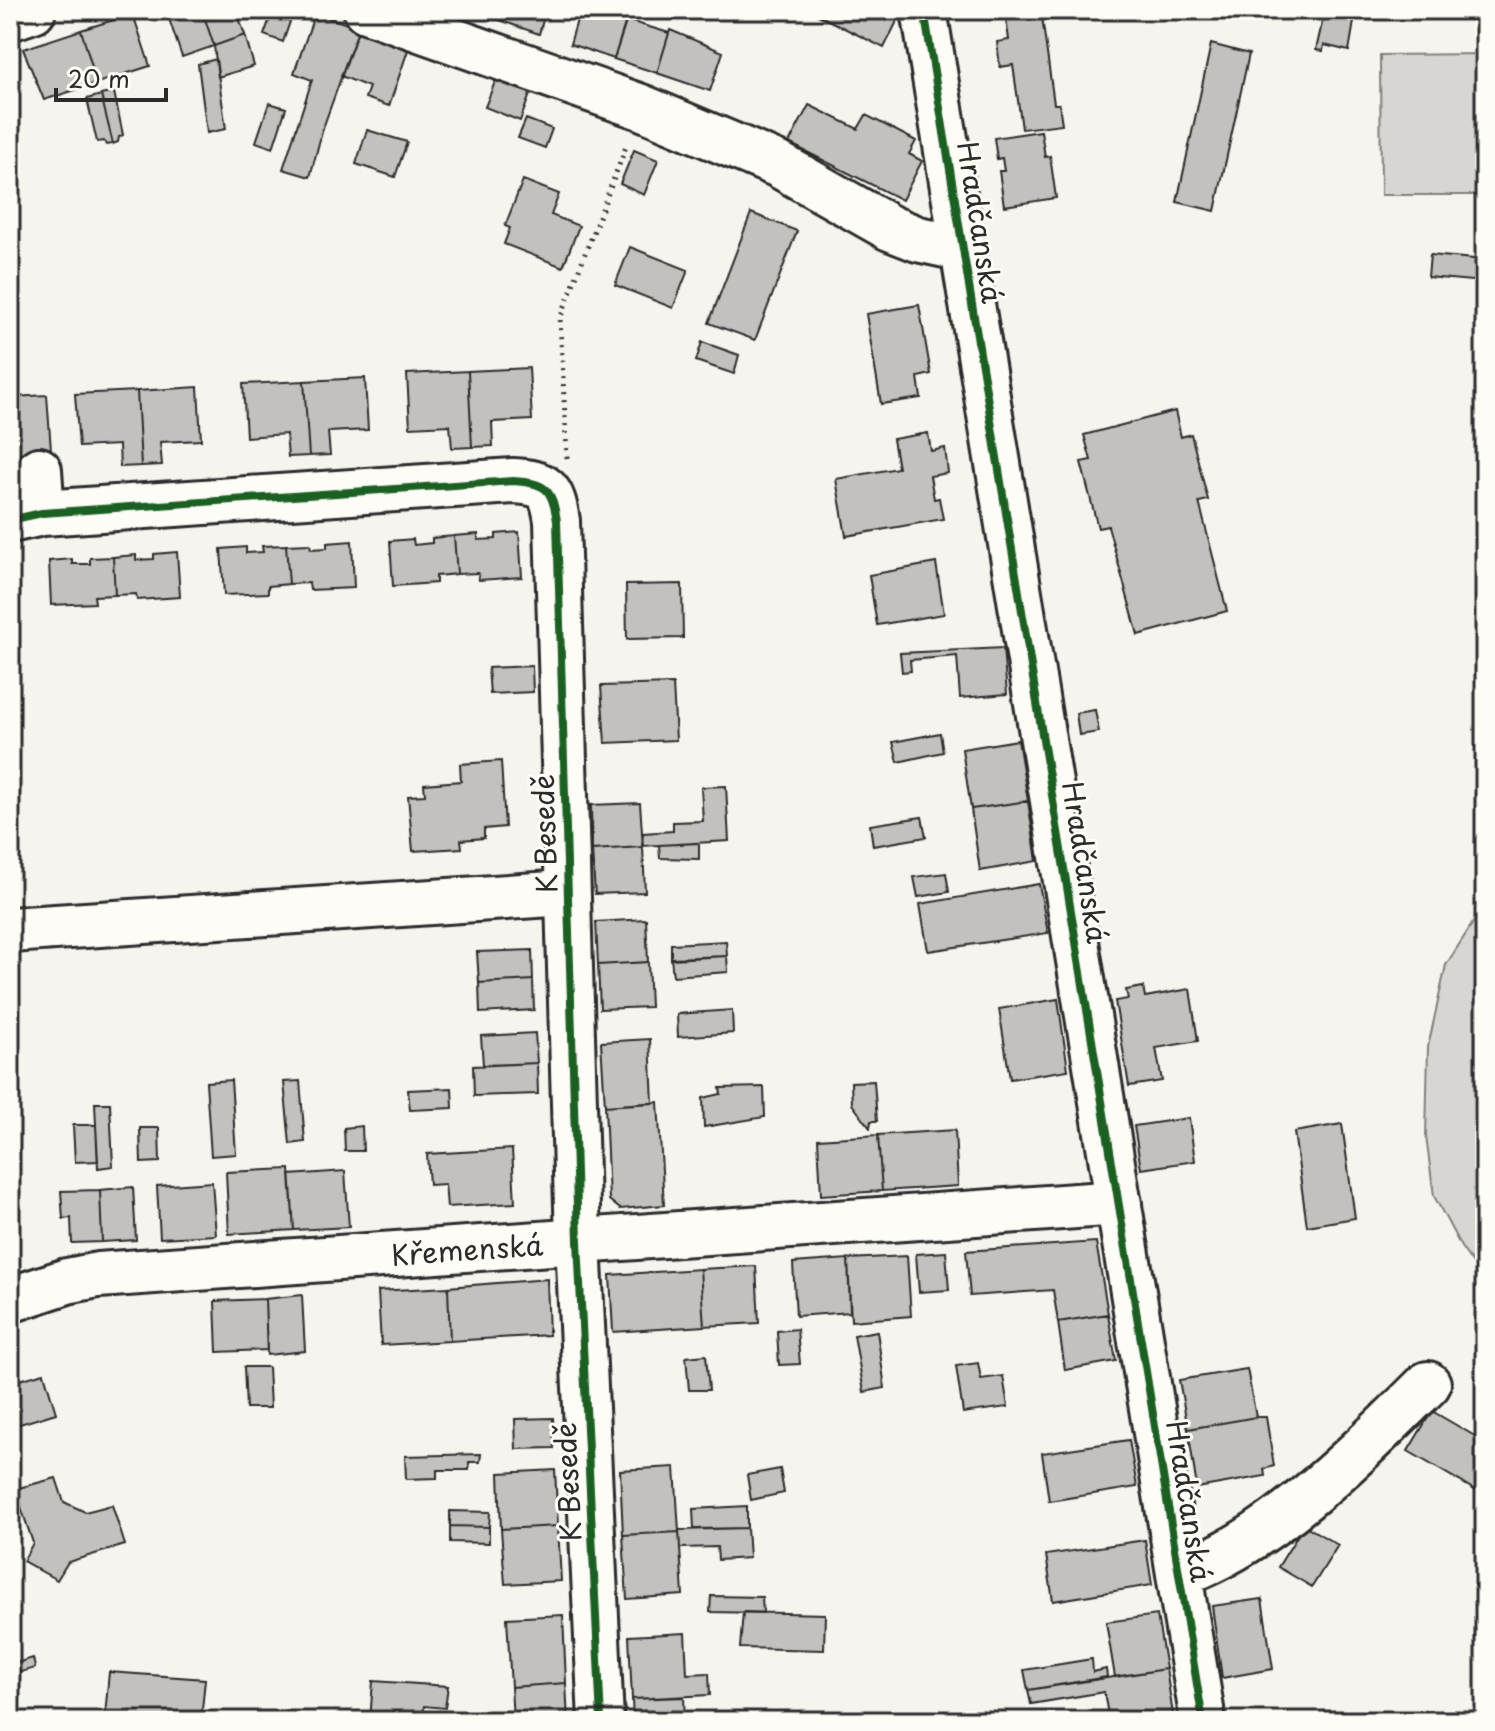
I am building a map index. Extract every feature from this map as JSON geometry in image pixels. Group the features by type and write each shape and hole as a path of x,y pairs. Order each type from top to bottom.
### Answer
{"street":[{"path":"366,10 641,107 779,165 890,228 918,239 964,249"},
{"name":"Hradčanská","path":"924,10 1203,1721"},
{"path":"39,470 26,516 513,481 537,483 546,488"},
{"name":"K Besedě","path":"546,488 555,506 557,521 578,1241 601,1721"},
{"name":"K Besedě","path":"10,930 567,893"},
{"name":"Křemenská","path":"10,1300 67,1281 98,1275 1119,1203"},
{"path":"1179,1574 1217,1558 1302,1501 1353,1458 1428,1384"}],"path":[{"path":"546,488 568,458 560,319 641,107"}],"shaded area":[{"path":"1485,54 1485,195 1381,195 1380,55"},
{"path":"1485,904 1485,1281 1461,1247 1434,1196 1426,1137 1428,1047 1446,965"}],"building":[{"path":"166,10 202,10 214,46 182,57"},
{"path":"202,10 236,10 245,35 214,46"},
{"path":"273,10 294,10 283,42 264,35"},
{"path":"487,10 546,10 539,34 485,15"},
{"path":"580,10 609,10 628,16 614,59 570,44"},
{"path":"808,10 884,10 899,17 884,48"},
{"path":"1005,10 1041,10 1054,104 1059,104 1062,124 1022,129 1013,65 1000,67 997,42 1009,40"},
{"path":"1325,10 1356,10 1349,51 1324,45 1323,51 1316,50"},
{"path":"315,13 359,28 323,128 310,177 283,169 312,80 294,73"},
{"path":"133,14 150,66 97,83 81,30"},
{"path":"626,20 669,33 657,73 614,59"},
{"path":"359,28 409,47 389,106 365,98 369,87 341,76"},
{"path":"81,30 97,83 44,100 23,49"},
{"path":"670,30 723,52 710,91 657,73"},
{"path":"245,35 254,66 218,77 214,46"},
{"path":"1211,44 1249,54 1215,211 1177,202"},
{"path":"216,59 226,129 207,133 198,64"},
{"path":"497,77 532,89 520,121 485,107"},
{"path":"114,92 123,135 113,144 101,95"},
{"path":"101,95 113,144 97,142 87,99"},
{"path":"269,103 286,108 273,148 256,142"},
{"path":"809,105 858,129 866,115 916,141 909,154 922,161 902,200 789,143"},
{"path":"526,119 552,129 545,148 518,138"},
{"path":"367,130 407,142 395,177 356,164"},
{"path":"1041,131 1045,157 1050,156 1056,198 1004,206 999,171 1004,171 1002,158 997,159 994,138"},
{"path":"634,150 658,160 644,195 620,184"},
{"path":"523,180 559,194 551,215 579,226 563,267 504,244 510,228 505,226"},
{"path":"751,213 797,231 755,340 709,323"},
{"path":"630,247 688,270 673,308 615,285"},
{"path":"1430,255 1485,260 1483,282 1428,277"},
{"path":"919,305 931,374 918,377 921,398 881,404 866,314"},
{"path":"702,342 739,355 734,374 696,361"},
{"path":"529,368 532,420 492,422 493,446 472,447 468,371"},
{"path":"468,371 472,447 452,448 450,425 410,427 407,374"},
{"path":"365,378 368,430 328,432 330,455 309,456 304,381"},
{"path":"304,381 309,456 288,457 286,434 246,437 243,384"},
{"path":"198,387 201,440 160,442 162,465 141,466 137,391"},
{"path":"137,391 141,466 120,467 119,445 79,447 75,394"},
{"path":"47,395 51,450 18,453 14,397"},
{"path":"1175,411 1181,437 1191,434 1208,500 1199,502 1227,611 1138,635 1108,526 1098,528 1081,462 1091,460 1084,435"},
{"path":"928,433 931,451 945,448 948,473 930,476 934,499 939,498 943,519 846,536 836,479 898,468 893,439"},
{"path":"519,532 522,577 479,580 478,573 457,574 454,536 478,534 478,540 496,539 496,534"},
{"path":"454,536 457,574 436,576 436,583 393,586 390,541 413,539 414,545 432,543 432,538"},
{"path":"352,541 354,588 310,590 309,583 289,584 286,545 310,544 311,549 327,548 327,543"},
{"path":"286,545 289,584 268,586 268,593 224,595 221,549 246,547 246,553 263,552 262,546"},
{"path":"177,552 180,597 137,600 136,594 115,595 113,557 136,555 136,560 154,559 154,554"},
{"path":"113,557 115,595 94,596 95,603 51,605 49,561 72,559 72,564 90,564 90,558"},
{"path":"936,563 944,614 877,625 869,575"},
{"path":"682,584 683,638 627,639 626,585"},
{"path":"1003,648 1007,694 960,698 957,656 910,660 911,671 902,672 900,653"},
{"path":"532,666 533,692 490,694 488,668"},
{"path":"673,684 676,740 605,743 601,686"},
{"path":"1095,710 1099,732 1079,735 1076,713"},
{"path":"940,733 943,752 898,762 893,742"},
{"path":"1018,740 1028,801 971,809 962,749"},
{"path":"501,761 505,827 484,829 484,838 461,840 462,848 413,851 408,796 425,795 424,784 461,781 460,764"},
{"path":"726,786 729,841 642,846 643,833 673,831 673,822 703,821 701,787"},
{"path":"1028,801 1037,861 980,871 971,809"},
{"path":"640,803 643,847 592,850 591,805"},
{"path":"922,817 926,837 873,846 870,825"},
{"path":"699,843 699,859 660,858 659,845"},
{"path":"643,847 645,892 595,894 592,850"},
{"path":"946,873 949,892 918,897 914,877"},
{"path":"1039,884 1048,933 928,951 920,904"},
{"path":"646,919 648,962 598,965 596,922"},
{"path":"726,941 727,956 671,959 671,944"},
{"path":"532,950 533,980 479,983 477,952"},
{"path":"727,956 728,972 673,976 671,958"},
{"path":"648,962 650,1007 600,1009 598,965"},
{"path":"533,980 534,1010 480,1013 479,983"},
{"path":"1143,987 1145,997 1190,989 1198,1041 1156,1048 1162,1081 1129,1086 1115,1001 1128,999 1126,990"},
{"path":"1058,999 1068,1070 1010,1079 999,1009"},
{"path":"732,1010 733,1033 678,1037 677,1014"},
{"path":"535,1033 537,1063 483,1065 481,1036"},
{"path":"650,1039 653,1103 605,1106 601,1042"},
{"path":"537,1063 538,1094 474,1096 473,1066"},
{"path":"231,1080 236,1154 211,1156 206,1082"},
{"path":"300,1081 305,1142 290,1144 284,1082"},
{"path":"874,1081 877,1121 871,1121 870,1128 852,1104 851,1082"},
{"path":"764,1087 765,1117 704,1127 703,1098 721,1094 720,1088"},
{"path":"452,1088 453,1108 410,1110 408,1090"},
{"path":"658,1102 664,1205 620,1209 609,1200 605,1106"},
{"path":"95,1103 110,1103 113,1166 98,1168"},
{"path":"1189,1118 1195,1161 1141,1169 1134,1126"},
{"path":"1342,1124 1355,1218 1307,1226 1294,1132"},
{"path":"73,1125 96,1125 98,1161 75,1162"},
{"path":"362,1126 363,1151 345,1151 344,1128"},
{"path":"140,1128 159,1128 160,1162 141,1163"},
{"path":"955,1130 958,1186 882,1191 878,1135"},
{"path":"878,1135 882,1191 821,1195 818,1139"},
{"path":"512,1149 515,1203 447,1207 445,1184 429,1185 427,1154"},
{"path":"290,1169 294,1230 229,1234 226,1172"},
{"path":"345,1171 349,1227 294,1230 290,1175"},
{"path":"212,1182 216,1235 160,1238 157,1186"},
{"path":"133,1187 136,1240 102,1242 100,1190"},
{"path":"100,1190 102,1242 72,1243 71,1218 63,1219 61,1191"},
{"path":"1096,1242 1108,1314 1058,1322 1053,1290 970,1296 966,1251"},
{"path":"946,1252 949,1290 919,1292 916,1254"},
{"path":"907,1256 911,1316 851,1321 848,1259"},
{"path":"848,1259 850,1312 796,1316 793,1263"},
{"path":"756,1266 759,1323 704,1326 700,1269"},
{"path":"700,1269 704,1326 613,1332 610,1275"},
{"path":"547,1279 549,1335 450,1341 448,1287"},
{"path":"448,1287 450,1341 381,1345 378,1291"},
{"path":"302,1295 305,1351 267,1355 265,1299"},
{"path":"265,1299 267,1350 217,1352 215,1301"},
{"path":"1108,1314 1116,1361 1065,1370 1058,1322"},
{"path":"797,1329 800,1364 779,1365 777,1331"},
{"path":"877,1331 885,1388 864,1392 854,1335"},
{"path":"706,1355 709,1390 689,1390 686,1357"},
{"path":"978,1363 981,1379 1003,1376 1008,1407 963,1413 956,1366"},
{"path":"244,1367 268,1367 270,1408 246,1408"},
{"path":"1247,1369 1256,1417 1188,1429 1179,1380"},
{"path":"44,1373 56,1413 10,1427 10,1377 16,1381"},
{"path":"1432,1411 1485,1442 1485,1493 1408,1451"},
{"path":"1266,1417 1274,1466 1264,1469 1265,1476 1197,1488 1188,1429"},
{"path":"553,1418 554,1448 516,1449 515,1419"},
{"path":"1129,1440 1137,1487 1049,1501 1042,1453"},
{"path":"481,1454 480,1462 469,1462 469,1470 437,1470 437,1478 406,1479 405,1456"},
{"path":"675,1467 679,1532 623,1535 620,1470"},
{"path":"780,1469 784,1493 751,1500 747,1475"},
{"path":"555,1470 558,1526 501,1529 499,1473"},
{"path":"56,1478 64,1502 85,1512 112,1505 125,1545 68,1562 57,1580 23,1561 33,1543 15,1489"},
{"path":"747,1506 747,1528 694,1529 693,1509"},
{"path":"450,1511 490,1512 489,1527 450,1526"},
{"path":"1304,1525 1338,1545 1312,1587 1278,1567"},
{"path":"450,1526 489,1527 489,1543 450,1542"},
{"path":"558,1526 561,1581 505,1584 501,1529"},
{"path":"747,1528 749,1558 718,1560 717,1547 680,1548 679,1530"},
{"path":"679,1532 683,1595 627,1599 623,1535"},
{"path":"1145,1540 1152,1585 1053,1601 1046,1555"},
{"path":"711,1596 762,1597 763,1613 710,1612"},
{"path":"1262,1599 1273,1669 1222,1678 1212,1606"},
{"path":"743,1612 825,1614 824,1650 740,1648"},
{"path":"563,1615 566,1683 511,1687 507,1618"},
{"path":"1157,1615 1166,1669 1115,1677 1106,1622"},
{"path":"685,1633 687,1674 709,1673 710,1695 632,1699 629,1636"},
{"path":"10,1654 13,1664 33,1658 35,1668 10,1673"},
{"path":"1092,1659 1093,1672 1106,1669 1107,1677 1028,1690 1024,1670"},
{"path":"1166,1669 1174,1721 1109,1721 1104,1692 1031,1704 1028,1690"},
{"path":"109,1672 205,1679 201,1721 105,1716"},
{"path":"373,1681 448,1686 445,1708 424,1706 423,1721 370,1721"},
{"path":"566,1683 568,1721 513,1721 511,1687"},
{"path":"684,1697 685,1721 633,1721 632,1699"}],"cycle path":[{"path":"924,10 1203,1721"},
{"path":"10,520 42,513 513,481 533,483 550,494 557,521 578,1241 601,1721"}]}
